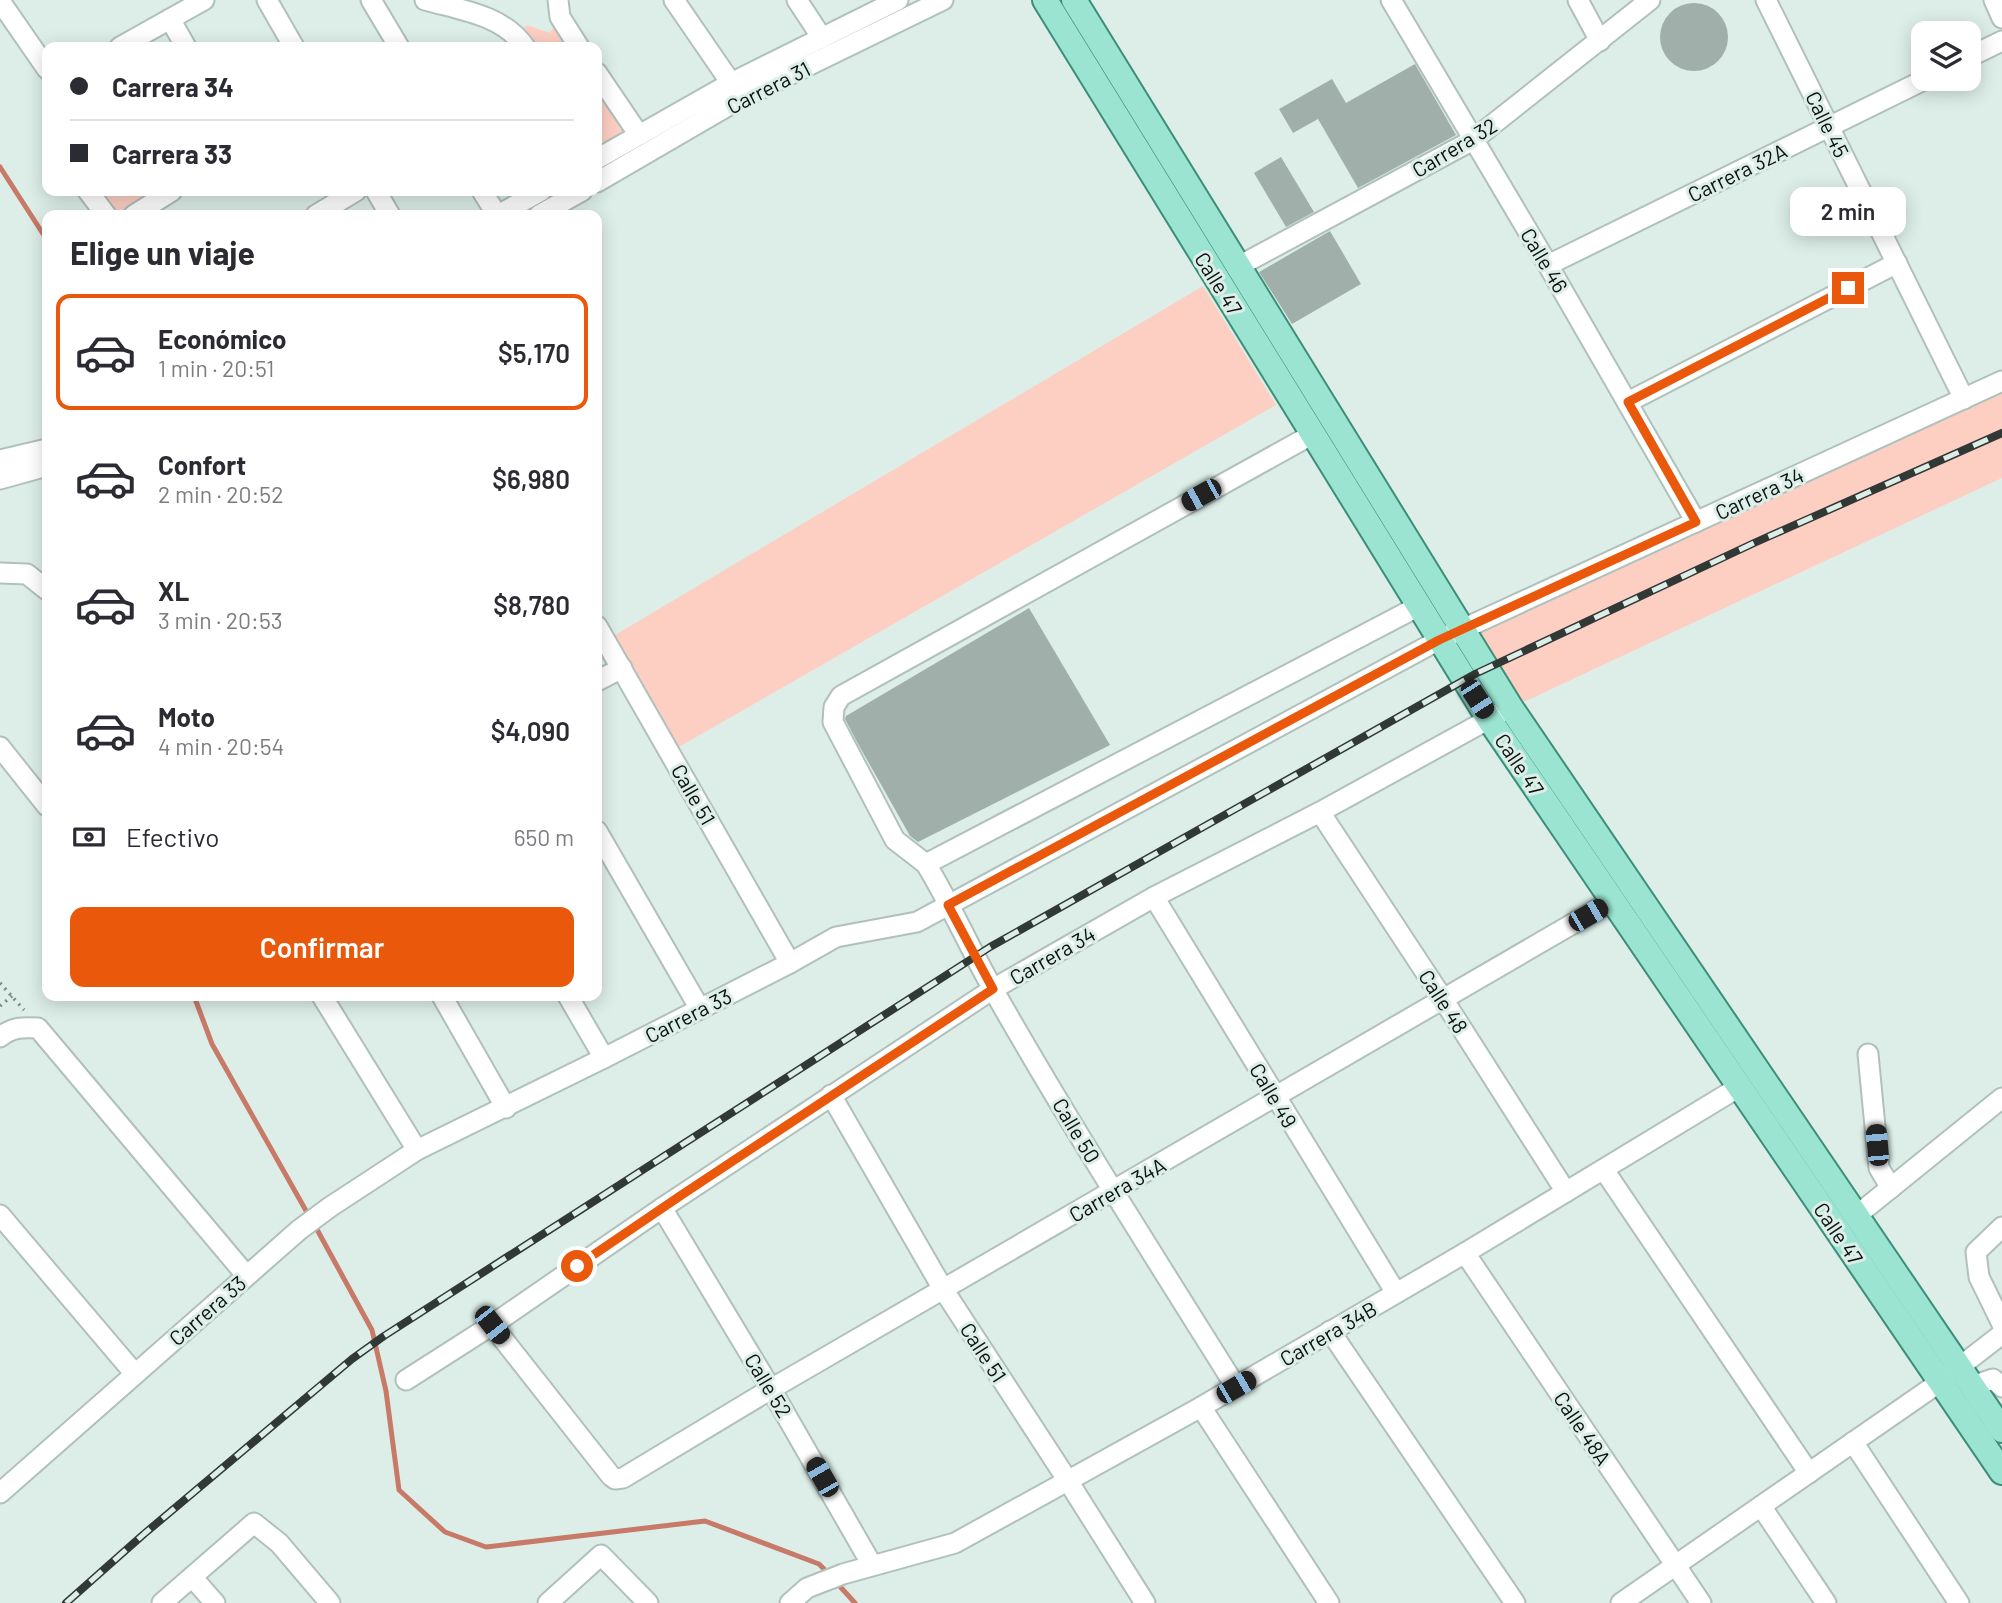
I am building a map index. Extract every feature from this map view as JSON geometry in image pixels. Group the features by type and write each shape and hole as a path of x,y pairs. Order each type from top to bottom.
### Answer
{"main road":[{"name":"Calle 47","path":"1045,0 1439,640 1500,713 1856,1216 1957,1378 2002,1472"},
{"name":"Calle 47","path":"1073,0 1462,629 1500,713 1612,901 1739,1087 1957,1378 2002,1430"}],"street":[{"path":"129,42 204,0"},
{"path":"267,0 291,42"},
{"path":"371,0 395,42"},
{"path":"425,0 494,19 521,41"},
{"path":"558,0 560,17 576,42"},
{"path":"674,0 731,83"},
{"path":"797,0 837,38"},
{"name":"Carrera 31","path":"602,179 738,100 898,0"},
{"name":"Carrera 31","path":"602,156 731,83 837,38 943,0"},
{"name":"Calle 46","path":"1391,0 1696,522"},
{"path":"1578,0 1600,41"},
{"name":"Carrera 32","path":"1239,267 1474,140 1650,0"},
{"name":"Calle 45","path":"1766,0 1964,399"},
{"path":"1994,0 2002,18"},
{"path":"2,1 42,61"},
{"path":"170,19 183,42"},
{"path":"1981,52 2002,41"},
{"path":"602,80 639,135"},
{"name":"Carrera 32A","path":"1548,265 1911,86"},
{"path":"142,210 164,196"},
{"path":"324,210 348,196"},
{"path":"506,210 532,196"},
{"path":"548,210 573,196"},
{"path":"1628,402 1897,263"},
{"name":"Carrera 34","path":"1439,640 2002,381"},
{"path":"1313,434 841,696 834,706 833,722 895,840 926,864 1419,606"},
{"path":"0,460 42,450"},
{"path":"0,478 42,467"},
{"path":"0,573 27,574 42,586"},
{"name":"Calle 51","path":"602,634 790,963"},
{"name":"Carrera 33","path":"0,1493 299,1230 417,1150 506,1108 836,937 917,922 1439,640"},
{"path":"602,678 622,668"},
{"name":"Carrera 34","path":"405,1380 492,1325 662,1208 993,989 1154,897 1320,812 1500,713"},
{"path":"0,747 42,800"},
{"name":"Calle 48","path":"1320,812 1566,1192"},
{"path":"602,840 700,1009"},
{"name":"Calle 50","path":"926,864 993,989 1114,1192 1236,1387"},
{"name":"Calle 49","path":"1154,897 1396,1293"},
{"name":"Carrera 34A","path":"492,1325 611,1476 615,1479 623,1478 771,1389 1612,901"},
{"path":"325,1001 417,1150"},
{"path":"445,1001 506,1108"},
{"path":"571,1001 604,1058"},
{"path":"0,1037 20,1027 38,1028 246,1275"},
{"path":"1868,1054 1879,1168 1891,1188"},
{"name":"Carrera 34B","path":"790,1603 807,1588 843,1574 956,1543 1236,1387 1465,1253 1739,1087"},
{"name":"Calle 51","path":"831,1096 943,1289 1146,1603"},
{"path":"1856,1216 2002,1098"},
{"path":"1604,1170 1809,1472"},
{"name":"Calle 52","path":"662,1208 771,1389 872,1565"},
{"path":"0,1215 135,1374"},
{"path":"2002,1227 1976,1252 1979,1277 2002,1324"},
{"name":"Calle 48A","path":"1465,1253 1701,1603"},
{"path":"1331,1331 1515,1603"},
{"path":"1621,1603 1853,1442 1957,1378 2002,1334"},
{"path":"1957,1378 1993,1379 2002,1387"},
{"path":"1201,1407 1329,1603"},
{"path":"1853,1442 1959,1603"},
{"path":"1761,1506 1826,1603"},
{"path":"162,1603 254,1523 279,1543 330,1603"},
{"path":"548,1603 601,1555 648,1603"},
{"path":"192,1577 215,1603"}],"path":[{"path":"0,983 12,995 0,1006"}],"shaded area":[{"path":"560,17 577,42 520,42 517,35 527,25 550,33"},
{"path":"602,80 639,135 602,156"},
{"path":"92,196 163,196 142,210 102,210"},
{"path":"1203,286 1276,405 670,752 605,641"},
{"path":"2002,381 2002,478 1511,708 1462,629"}],"building":[{"path":"1687,3 1701,3 1713,8 1723,18 1728,37 1723,56 1713,66 1701,71 1687,71 1675,66 1665,56 1660,44 1660,30 1665,18 1675,8"},
{"path":"1415,64 1456,135 1358,188 1318,119 1293,133 1279,109 1332,79 1346,103"},
{"path":"1281,157 1314,212 1286,227 1254,173"},
{"path":"1330,231 1361,284 1292,324 1259,272"},
{"path":"1029,608 1110,745 918,842 910,836 857,742 846,716"}],"waterway":[{"path":"0,167 42,232"},
{"path":"196,1001 212,1044 309,1216"},
{"path":"314,1224 372,1330 386,1391 399,1490 445,1532 486,1547 705,1521 819,1564 829,1574"},
{"path":"835,1581 855,1603"}],"railway":[{"path":"66,1603 352,1359 384,1336 990,947 1475,674 1754,543 2002,433"}],"route":[{"path":"577,1266 993,989 948,905 1439,640 1696,522 1628,402 1848,288"}]}
